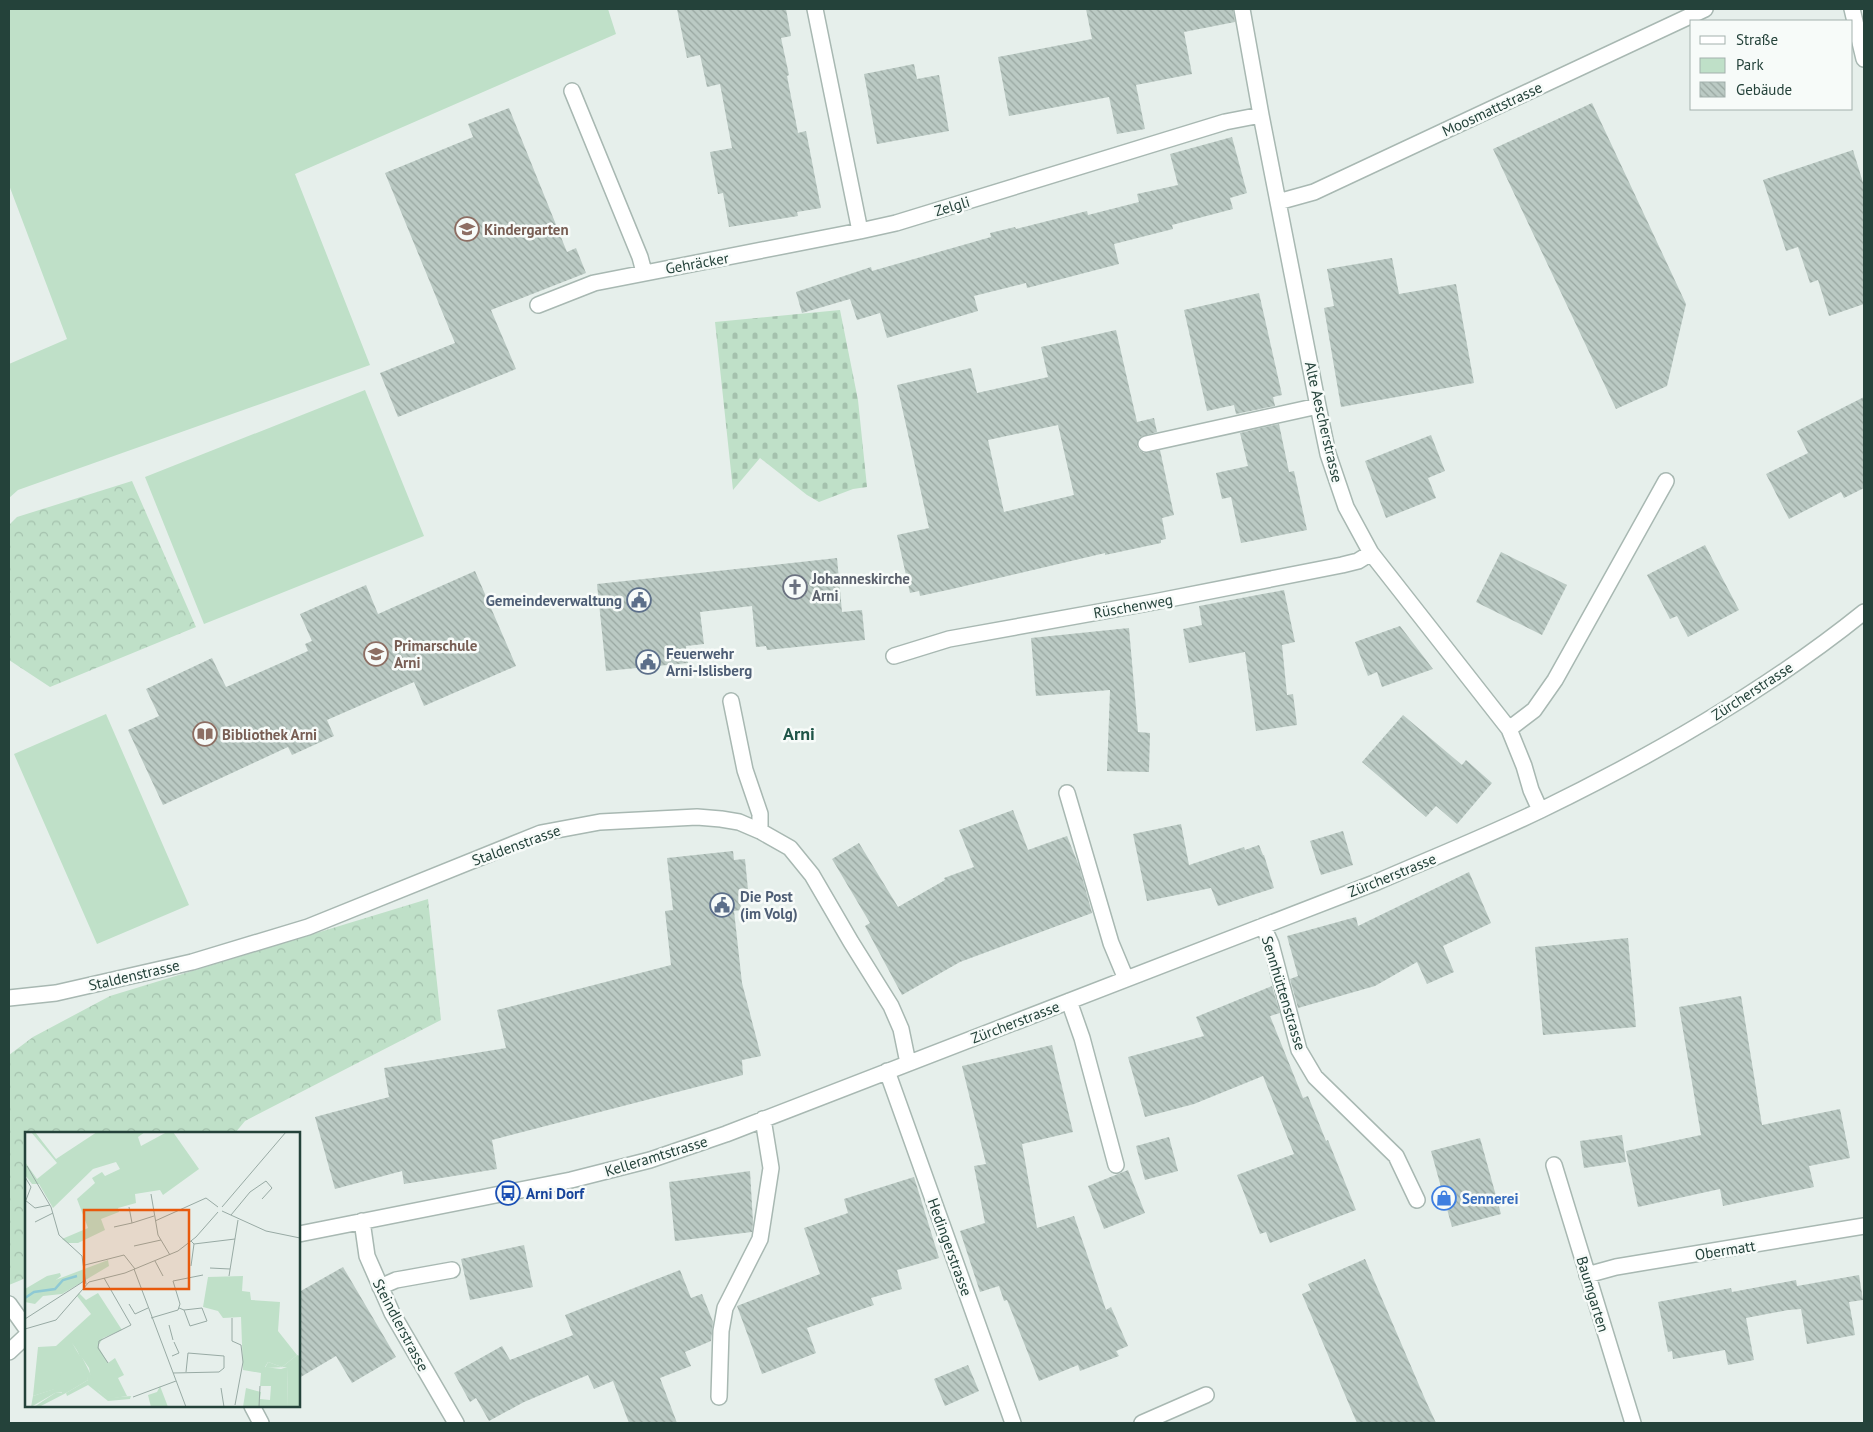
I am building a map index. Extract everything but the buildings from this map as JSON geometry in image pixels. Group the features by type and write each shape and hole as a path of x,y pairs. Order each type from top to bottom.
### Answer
{"street":[{"path":"815,9 860,231"},
{"name":"Alte Aescherstrasse","path":"1242,9 1328,454 1346,507 1371,553 1509,728 1540,810"},
{"name":"Moosmattstrasse","path":"1278,202 1314,192 1705,9"},
{"path":"1852,9 1864,59"},
{"path":"572,91 640,257 644,272"},
{"name":"Zelgli","path":"860,231 896,223 1225,122 1261,115"},
{"name":"Gehräcker","path":"538,305 594,283 860,231"},
{"path":"1146,444 1318,406"},
{"path":"1509,728 1534,710 1555,680 1666,481"},
{"name":"Rüschenweg","path":"894,656 949,639 1154,602 1342,565 1358,561 1371,553"},
{"name":"Zürcherstrasse","path":"887,1071 1377,882 1540,810 1615,773 1679,737 1781,674 1864,612"},
{"path":"731,700 745,770 760,814 760,831"},
{"path":"1067,793 1112,943 1126,979"},
{"name":"Staldenstrasse","path":"9,998 56,993 192,962 299,930 541,833 600,822 697,817 739,822 760,831 790,848 812,875 891,1006 901,1029 908,1064"},
{"name":"Sennhüttenstrasse","path":"1263,926 1270,944 1290,1023 1299,1050 1315,1077 1396,1156 1416,1200"},
{"path":"1069,1001 1082,1038 1116,1165"},
{"name":"Kelleramtstrasse","path":"300,1234 571,1180 650,1160 726,1134 887,1071"},
{"name":"Hedingerstrasse","path":"887,1071 1013,1423"},
{"path":"719,1397 720,1331 725,1308 760,1239 771,1168 764,1119"},
{"name":"Baumgarten","path":"1554,1165 1633,1423"},
{"name":"Steindlerstrasse","path":"362,1220 366,1256 380,1288 392,1313 456,1423"},
{"name":"Obermatt","path":"1587,1275 1616,1267 1864,1226"},
{"path":"380,1288 396,1280 452,1270"},
{"path":"9,1304 25,1327"},
{"path":"9,1352 25,1337"},
{"path":"1142,1423 1206,1395"},
{"path":"253,1407 261,1423"}],"green space":[{"path":"9,9 608,9 616,34 295,174 370,365 18,490 9,498 9,364 67,339 9,185"},
{"path":"840,310 858,400 867,487 853,489 819,502 807,495 760,458 733,490 715,322"},
{"path":"365,390 424,536 204,624 145,477"},
{"path":"132,481 196,627 50,687 9,660 9,525 17,517"},
{"path":"106,714 189,905 97,944 14,754"},
{"path":"428,899 441,1020 245,1121 236,1132 25,1132 25,1278 9,1285 9,1055 33,1037 110,996"}],"place":[{"name":"Kindergarten","path":"467,229"},
{"name":"Johanneskirche Arni","path":"795,587"},
{"name":"Gemeindeverwaltung","path":"639,600"},
{"name":"Primarschule Arni","path":"376,654"},
{"name":"Feuerwehr Arni-Islisberg","path":"648,662"},
{"name":"Bibliothek Arni","path":"205,734"},
{"name":"Die Post (im Volg)","path":"722,905"},
{"name":"Arni Dorf","path":"508,1193"},
{"name":"Sennerei","path":"1444,1198"}],"district":[{"name":"Arni","path":"799,733"}]}
